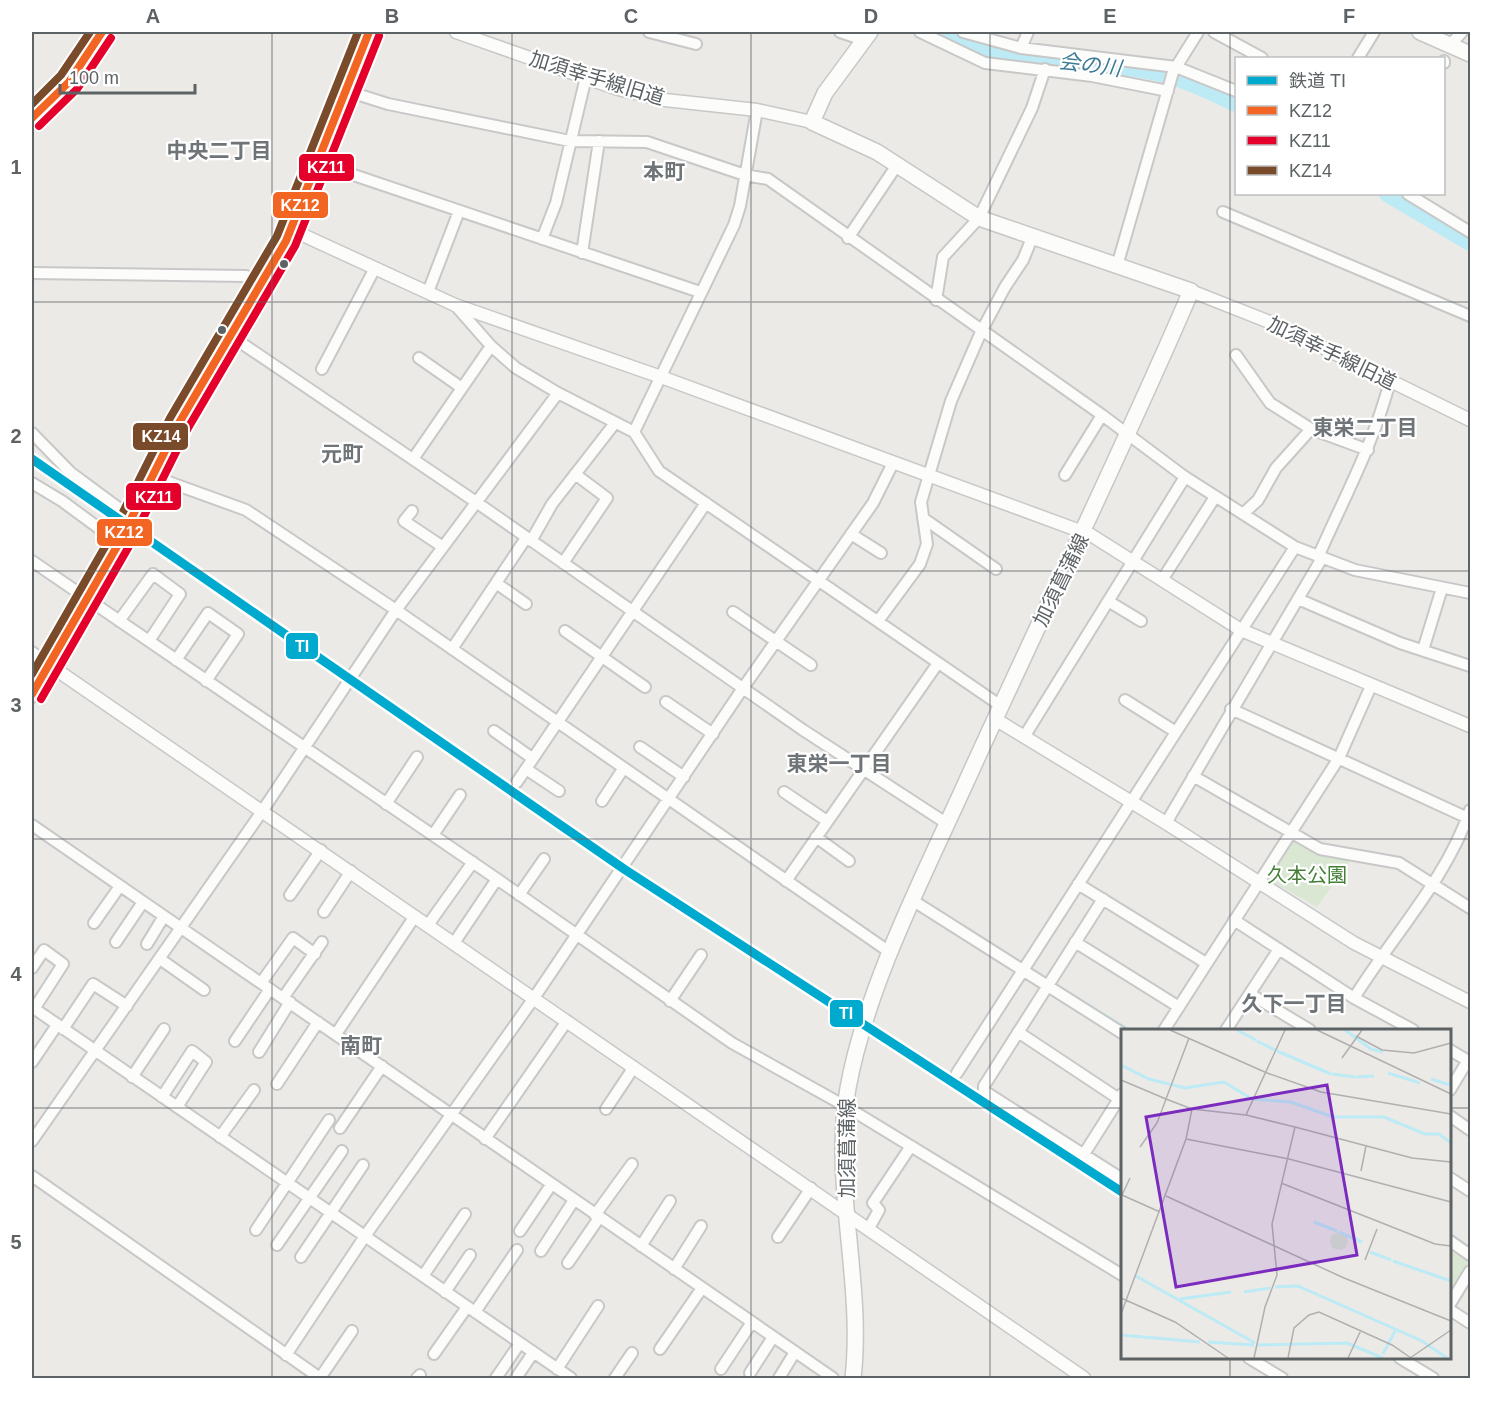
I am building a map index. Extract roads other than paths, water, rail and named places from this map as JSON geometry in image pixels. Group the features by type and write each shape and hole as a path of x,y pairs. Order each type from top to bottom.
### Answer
{"main road":[{"path":"32,118 69,82 102,32"},
{"path":"32,694 119,543 179,423 292,230 369,32"},
{"path":"1420,32 1446,57 1470,54"},
{"path":"867,36 825,93 812,122 860,142 979,218 1191,291"},
{"name":"加須菖蒲線","path":"853,1378 855,1342 844,1158 845,1106 862,1034 912,900 946,823 1084,532 1191,291"}],"street":[{"name":"加須幸手線旧道","path":"459,32 585,77 665,100 757,110 812,122"},
{"path":"649,32 696,44"},
{"path":"840,32 867,36"},
{"path":"920,32 985,63 1045,69 1169,87"},
{"path":"963,32 1021,48 1174,70 1235,91"},
{"path":"1021,48 1028,32"},
{"path":"1117,266 1174,70 1198,32"},
{"path":"1214,32 1260,57"},
{"path":"1359,57 1374,32"},
{"path":"1446,57 1462,32"},
{"path":"936,300 943,257 979,218 1032,108 1045,69"},
{"path":"542,239 556,202 585,77"},
{"path":"347,91 388,104 570,141 646,142 745,175 768,179 981,332 1102,415 1185,477 1295,547 1355,570 1470,593"},
{"path":"634,432 734,225 757,110"},
{"path":"582,253 599,141"},
{"path":"318,163 700,292"},
{"path":"848,238 897,165"},
{"path":"1410,195 1470,232"},
{"path":"428,292 459,211"},
{"path":"1223,212 1470,316"},
{"path":"292,230 455,305 661,377 1084,532 1241,630 1470,726"},
{"path":"878,621 920,564 927,544 921,502 956,388 981,332 1023,260 1032,238"},
{"path":"322,369 375,267"},
{"path":"32,273 246,276 263,282"},
{"name":"加須幸手線旧道","path":"1191,291 1277,325 1470,420"},
{"path":"455,305 490,346 516,368 558,393 634,432 659,471 938,663 998,712 1024,737 1379,957 1470,1002"},
{"path":"231,336 476,502 863,770 946,823"},
{"path":"413,459 490,346"},
{"path":"1236,355 1270,403 1311,429 1368,450"},
{"path":"419,358 462,388"},
{"path":"1166,823 1298,599 1320,557 1368,450 1390,381"},
{"path":"32,1141 263,810 396,610 558,393"},
{"path":"1065,475 1102,415"},
{"path":"452,649 496,582 552,504 615,423"},
{"path":"1244,513 1258,500 1276,468 1311,429"},
{"path":"32,432 70,472 132,518"},
{"path":"286,1355 449,1114 534,998 669,801 743,688 873,503 893,463"},
{"path":"563,563 607,498 575,474"},
{"path":"152,476 246,510 396,610 891,953"},
{"path":"1024,737 1185,477"},
{"path":"32,483 62,501 119,543"},
{"path":"1162,580 1215,497"},
{"path":"517,782 706,503"},
{"path":"412,511 404,521 443,547"},
{"path":"923,518 996,569"},
{"path":"851,534 881,553"},
{"path":"957,1073 1295,547"},
{"path":"32,561 497,879 732,1043 845,1106 1121,1274"},
{"path":"119,621 153,574 180,594 149,641"},
{"path":"496,582 526,604"},
{"path":"1423,650 1442,588"},
{"path":"1298,599 1400,643 1470,666"},
{"path":"1108,601 1141,621"},
{"path":"734,612 812,665"},
{"path":"176,660 208,613 238,634 206,681"},
{"path":"565,631 645,687"},
{"path":"32,652 1084,1378"},
{"path":"786,881 938,663"},
{"path":"1165,1029 1339,758 1371,686"},
{"path":"1125,700 1176,732"},
{"path":"666,702 712,734"},
{"path":"1232,709 1470,815 1435,884 1379,957 1354,998"},
{"path":"494,731 532,758"},
{"path":"640,747 684,777"},
{"path":"386,804 417,757"},
{"path":"526,769 559,791"},
{"path":"602,801 623,769"},
{"path":"1192,776 1291,834 1325,851 1364,855 1399,863 1470,908"},
{"path":"784,792 827,821"},
{"path":"432,835 460,795"},
{"path":"32,825 833,1378"},
{"path":"816,837 849,861"},
{"path":"290,895 321,850"},
{"path":"519,895 544,859"},
{"path":"428,925 472,862"},
{"path":"324,912 351,872"},
{"path":"454,943 497,879"},
{"path":"1078,884 1206,963"},
{"path":"94,923 120,886"},
{"path":"1103,898 984,1086 984,1091 1121,1178"},
{"path":"912,900 1025,969 1121,1032"},
{"path":"116,942 143,902"},
{"path":"147,944 164,916"},
{"path":"336,1034 415,916"},
{"path":"1234,920 1354,998 1411,1029"},
{"path":"235,1041 294,938 315,954"},
{"path":"259,1052 286,1000 322,942"},
{"path":"1075,942 1179,1007"},
{"path":"1227,1029 1279,949"},
{"path":"32,968 44,950 63,964 33,1008 520,1343 563,1375 598,1306"},
{"path":"670,1001 701,955"},
{"path":"160,959 204,990"},
{"path":"32,1062 93,984 127,1006"},
{"path":"1250,994 1308,1029"},
{"path":"485,1139 567,1021"},
{"path":"277,1084 318,1022"},
{"path":"132,1077 164,1029"},
{"path":"1018,1032 1121,1097 1084,1155"},
{"path":"162,1097 192,1050 206,1062 177,1107"},
{"path":"1451,1051 1469,1061 1451,1087"},
{"path":"340,1128 382,1066"},
{"path":"606,1109 634,1067"},
{"path":"220,1137 254,1090"},
{"path":"1451,1117 1470,1130"},
{"path":"256,1230 329,1120"},
{"path":"869,1228 879,1210 873,1203 911,1146"},
{"path":"277,1245 342,1151"},
{"path":"568,1263 632,1164"},
{"path":"302,1257 363,1165"},
{"path":"32,1176 320,1378 352,1331"},
{"path":"1451,1179 1470,1191"},
{"path":"520,1231 552,1185"},
{"path":"778,1237 811,1188"},
{"path":"541,1251 574,1200"},
{"path":"640,1246 670,1201"},
{"path":"423,1276 465,1214"},
{"path":"674,1269 701,1226"},
{"path":"1451,1242 1470,1255"},
{"path":"434,1353 471,1310 517,1250"},
{"path":"445,1292 470,1255"},
{"path":"1451,1301 1470,1271"},
{"path":"660,1349 702,1288"},
{"path":"1451,1311 1470,1323"},
{"path":"721,1369 752,1322"},
{"path":"750,1373 773,1337"},
{"path":"496,1378 520,1343"},
{"path":"779,1378 795,1352"},
{"path":"516,1378 533,1353"},
{"path":"615,1378 632,1353"},
{"path":"1251,1359 1282,1378"},
{"path":"1413,1361 1433,1378"}],"waterway":[{"name":"会の川","path":"941,32 992,51 1156,73 1187,82 1235,104"},
{"name":"会の川","path":"1389,195 1470,243"},
{"path":"965,927 1020,962"},
{"path":"1033,970 1044,977"},
{"path":"1056,985 1127,1029"},
{"path":"1451,1235 1470,1248"}],"rail line":[{"name":"TI","path":"32,459 624,869 1121,1191"}],"district":[{"name":"中央二丁目","path":"219,151"},
{"name":"本町","path":"664,172"},
{"name":"東栄二丁目","path":"1365,428"},
{"name":"元町","path":"342,454"},
{"name":"東栄一丁目","path":"839,764"},
{"name":"久下一丁目","path":"1294,1004"},
{"name":"南町","path":"361,1046"}],"park label":[{"name":"久本公園","path":"1307,875"}]}
